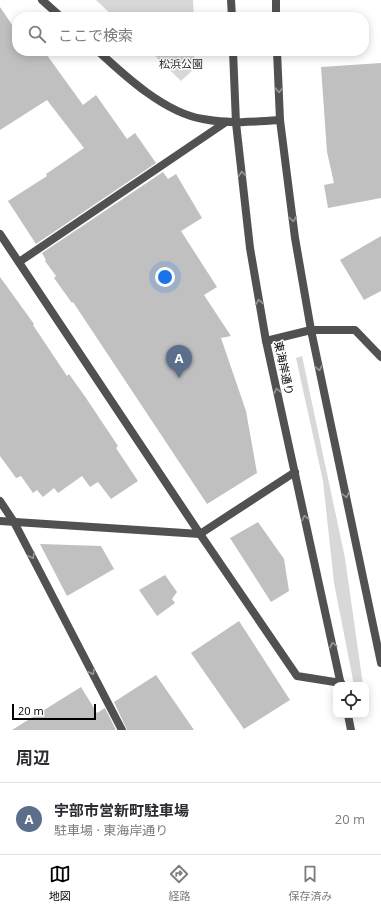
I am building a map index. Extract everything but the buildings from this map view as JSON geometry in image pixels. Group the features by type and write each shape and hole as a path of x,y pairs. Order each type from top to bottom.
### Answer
{"street":[{"path":"42,0 55,12"},
{"path":"231,0 232,12"},
{"path":"276,0 276,12"},
{"path":"104,56 131,81 167,106 201,119 236,123 280,120"},
{"name":"東海岸通り","path":"233,56 236,123 250,248 266,341 341,682"},
{"path":"277,56 280,120 296,238 312,330 381,663"},
{"path":"19,262 226,122"},
{"path":"0,234 200,534 297,676 333,683"},
{"path":"266,341 312,330 355,330 381,357"},
{"path":"0,521 200,534 295,472"},
{"path":"0,501 14,522 122,730"},
{"path":"349,718 351,730"}],"green space":[{"path":"96,0 193,0 194,12 109,12"},
{"name":"松浜公園","path":"155,56 194,56 195,68 181,81"},
{"path":"302,356 345,558 363,682 353,682 334,583 323,481 296,358"}],"place":[{"name":"宇部市営新町駐車場","path":"179,378"}]}
